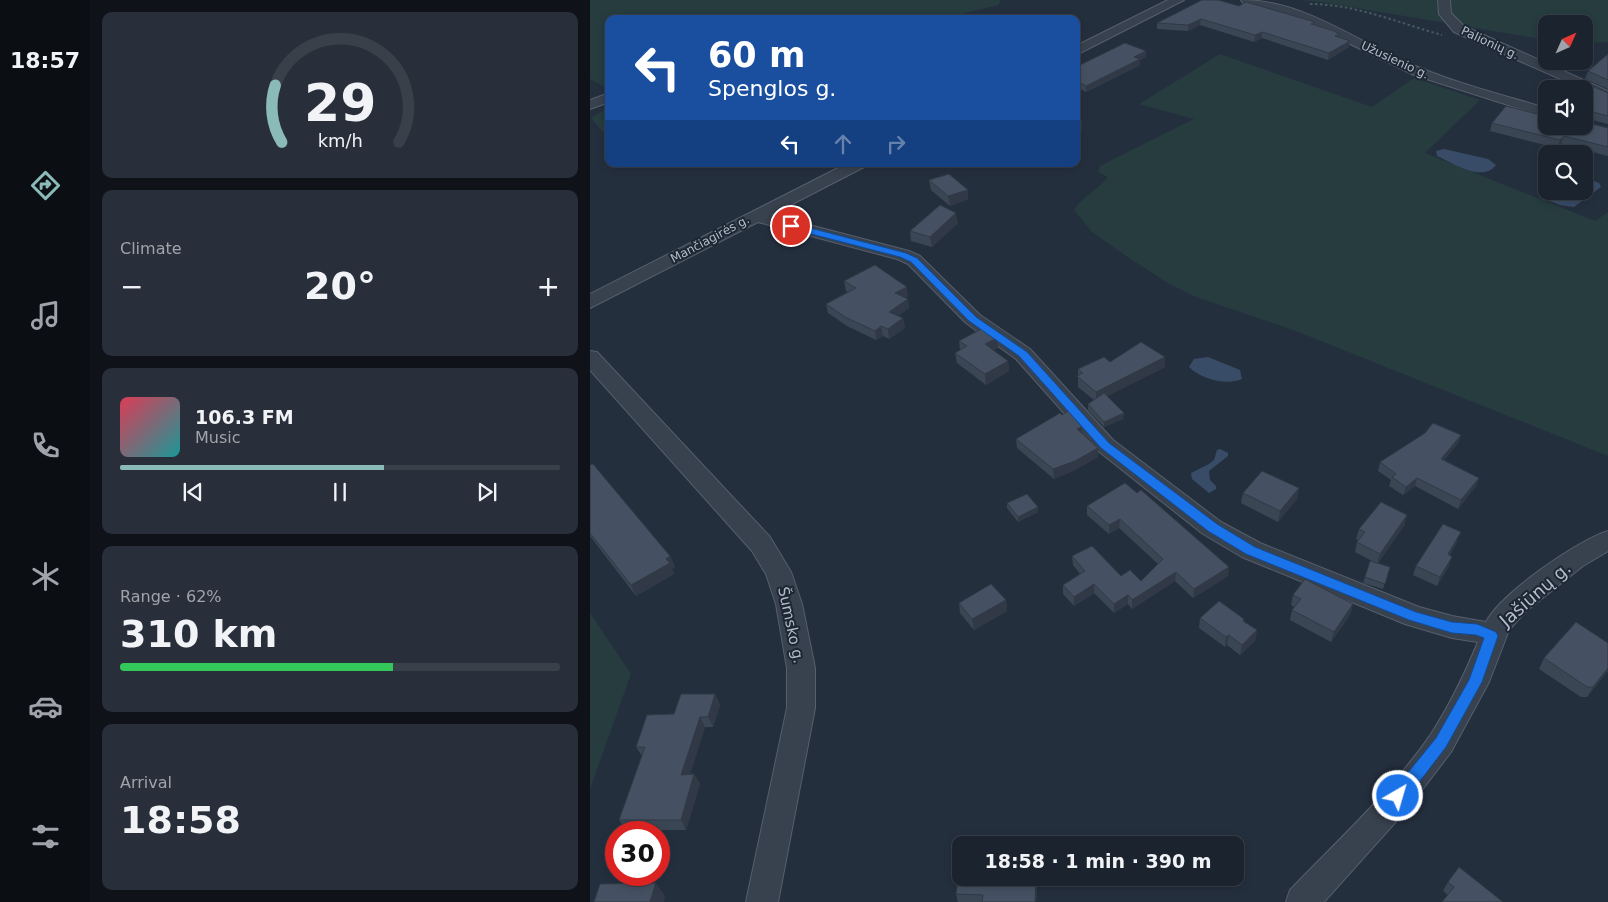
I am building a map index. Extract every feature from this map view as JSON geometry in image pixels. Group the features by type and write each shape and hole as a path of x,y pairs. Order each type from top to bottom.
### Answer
{"street":[{"path":"1080,49 1178,0"},
{"name":"Užusienio g.","path":"1247,0 1292,11 1428,76 1538,110"},
{"name":"Palionių g.","path":"1444,0 1445,14 1459,29 1475,38 1608,96"},
{"path":"590,105 605,99"},
{"name":"Mančiagirės g.","path":"590,302 852,167"},
{"path":"754,216 903,255 914,260 973,319 1023,354 1105,445 1212,528 1251,550 1414,616 1452,627 1477,630 1492,636"},
{"name":"Šumsko g.","path":"590,357 761,544 778,572 789,604 801,668 801,708 762,902"},
{"name":"Jašiūnų g.","path":"1302,902 1398,796 1441,743 1475,682 1498,624 1516,605 1574,560 1608,540"}],"path":[{"path":"1292,11 1318,3 1328,4 1362,11 1450,37 1475,38"}],"green space":[{"path":"590,0 1001,0 998,5 958,15 605,15 605,87 590,79"},
{"path":"1298,0 1608,0 1608,42 1593,43 1593,15 1538,15 1538,39 1321,2"},
{"path":"1220,54 1372,107 1414,78 1480,100 1425,153 1538,198 1538,200 1542,200 1595,221 1608,212 1608,456 1296,331 1196,297 1166,282 1092,232 1074,210 1108,177 1098,172 1100,166 1194,119 1139,104"},
{"path":"605,110 605,134 591,118"},
{"path":"590,613 631,674 590,789"}],"water":[{"path":"1444,149 1488,159 1496,165 1490,170 1483,172 1467,170 1437,156 1436,151"},
{"path":"1593,181 1599,183 1601,187 1593,193"},
{"path":"1547,200 1583,200 1574,207 1560,205"},
{"path":"1208,357 1240,370 1242,379 1229,382 1214,380 1200,375 1189,367 1194,359"},
{"path":"1220,449 1228,453 1228,456 1209,471 1210,480 1216,486 1216,489 1209,493 1192,479 1191,473 1214,460 1217,450"}],"building":[{"path":"1202,0 1218,0 1239,6 1246,2 1315,22 1311,24 1334,31 1339,34 1335,36 1350,41 1329,53 1262,32 1255,35 1201,19 1188,25 1157,23"},
{"path":"1125,43 1146,51 1134,57 1140,59 1086,86 1080,83 1080,65"},
{"path":"1608,54 1608,80 1588,71 1593,70 1593,67"},
{"path":"1593,86 1608,93 1608,116 1593,112"},
{"path":"1506,106 1538,113 1538,134 1492,123"},
{"path":"1593,124 1608,128 1608,147 1564,136 1560,140 1540,135 1593,135"},
{"path":"949,174 968,190 948,196 929,180"},
{"path":"940,205 956,213 930,237 910,231"},
{"path":"875,265 907,287 895,293 908,299 889,312 903,318 888,329 881,326 875,331 845,317 826,304 856,288 844,281"},
{"path":"983,328 997,338 985,344 1008,361 985,374 955,353 967,346 959,341"},
{"path":"1141,342 1165,357 1096,392 1077,376 1083,373 1078,369 1104,357 1110,362"},
{"path":"1104,393 1124,413 1104,422 1088,404"},
{"path":"1068,411 1082,427 1077,429 1098,448 1075,461 1053,469 1016,439 1060,413 1062,415"},
{"path":"1433,423 1461,435 1441,459 1479,478 1461,500 1417,478 1406,487 1392,477 1396,474 1380,462 1425,433"},
{"path":"593,464 670,556 666,559 670,563 631,585 590,533 590,465"},
{"path":"1262,471 1299,488 1280,511 1243,493"},
{"path":"1125,483 1137,493 1141,490 1229,567 1194,589 1176,572 1132,600 1128,595 1114,604 1094,584 1074,597 1063,585 1085,571 1072,556 1092,546 1121,576 1130,570 1141,581 1163,559 1120,519 1109,525 1087,506"},
{"path":"1027,494 1038,507 1018,517 1007,503"},
{"path":"1381,502 1407,515 1380,554 1357,542 1365,532 1359,529"},
{"path":"1443,524 1461,532 1448,554 1452,557 1440,577 1416,566"},
{"path":"1370,561 1390,567 1385,584 1365,577"},
{"path":"1305,579 1353,604 1334,632 1292,610 1301,599 1293,595"},
{"path":"991,584 1006,600 972,619 959,603"},
{"path":"1219,601 1257,630 1242,645 1229,635 1226,637 1200,618"},
{"path":"1576,622 1608,643 1608,668 1593,687 1587,687 1544,658"},
{"path":"681,694 715,694 708,717 700,717 681,775 694,774 681,820 619,820 645,747 636,747 647,715 674,714"},
{"path":"1459,867 1503,902 1442,902 1454,887 1448,882"},
{"path":"600,884 605,884 605,886 655,886 650,902 594,902"},
{"path":"957,886 1036,886 1035,902 982,902 983,895 956,894"}],"route":[{"path":"791,226 903,255 914,260 973,319 1023,354 1105,445 1212,528 1251,550 1318,579 1414,616 1452,627 1477,630 1492,636 1475,682 1441,743 1398,796"}]}
